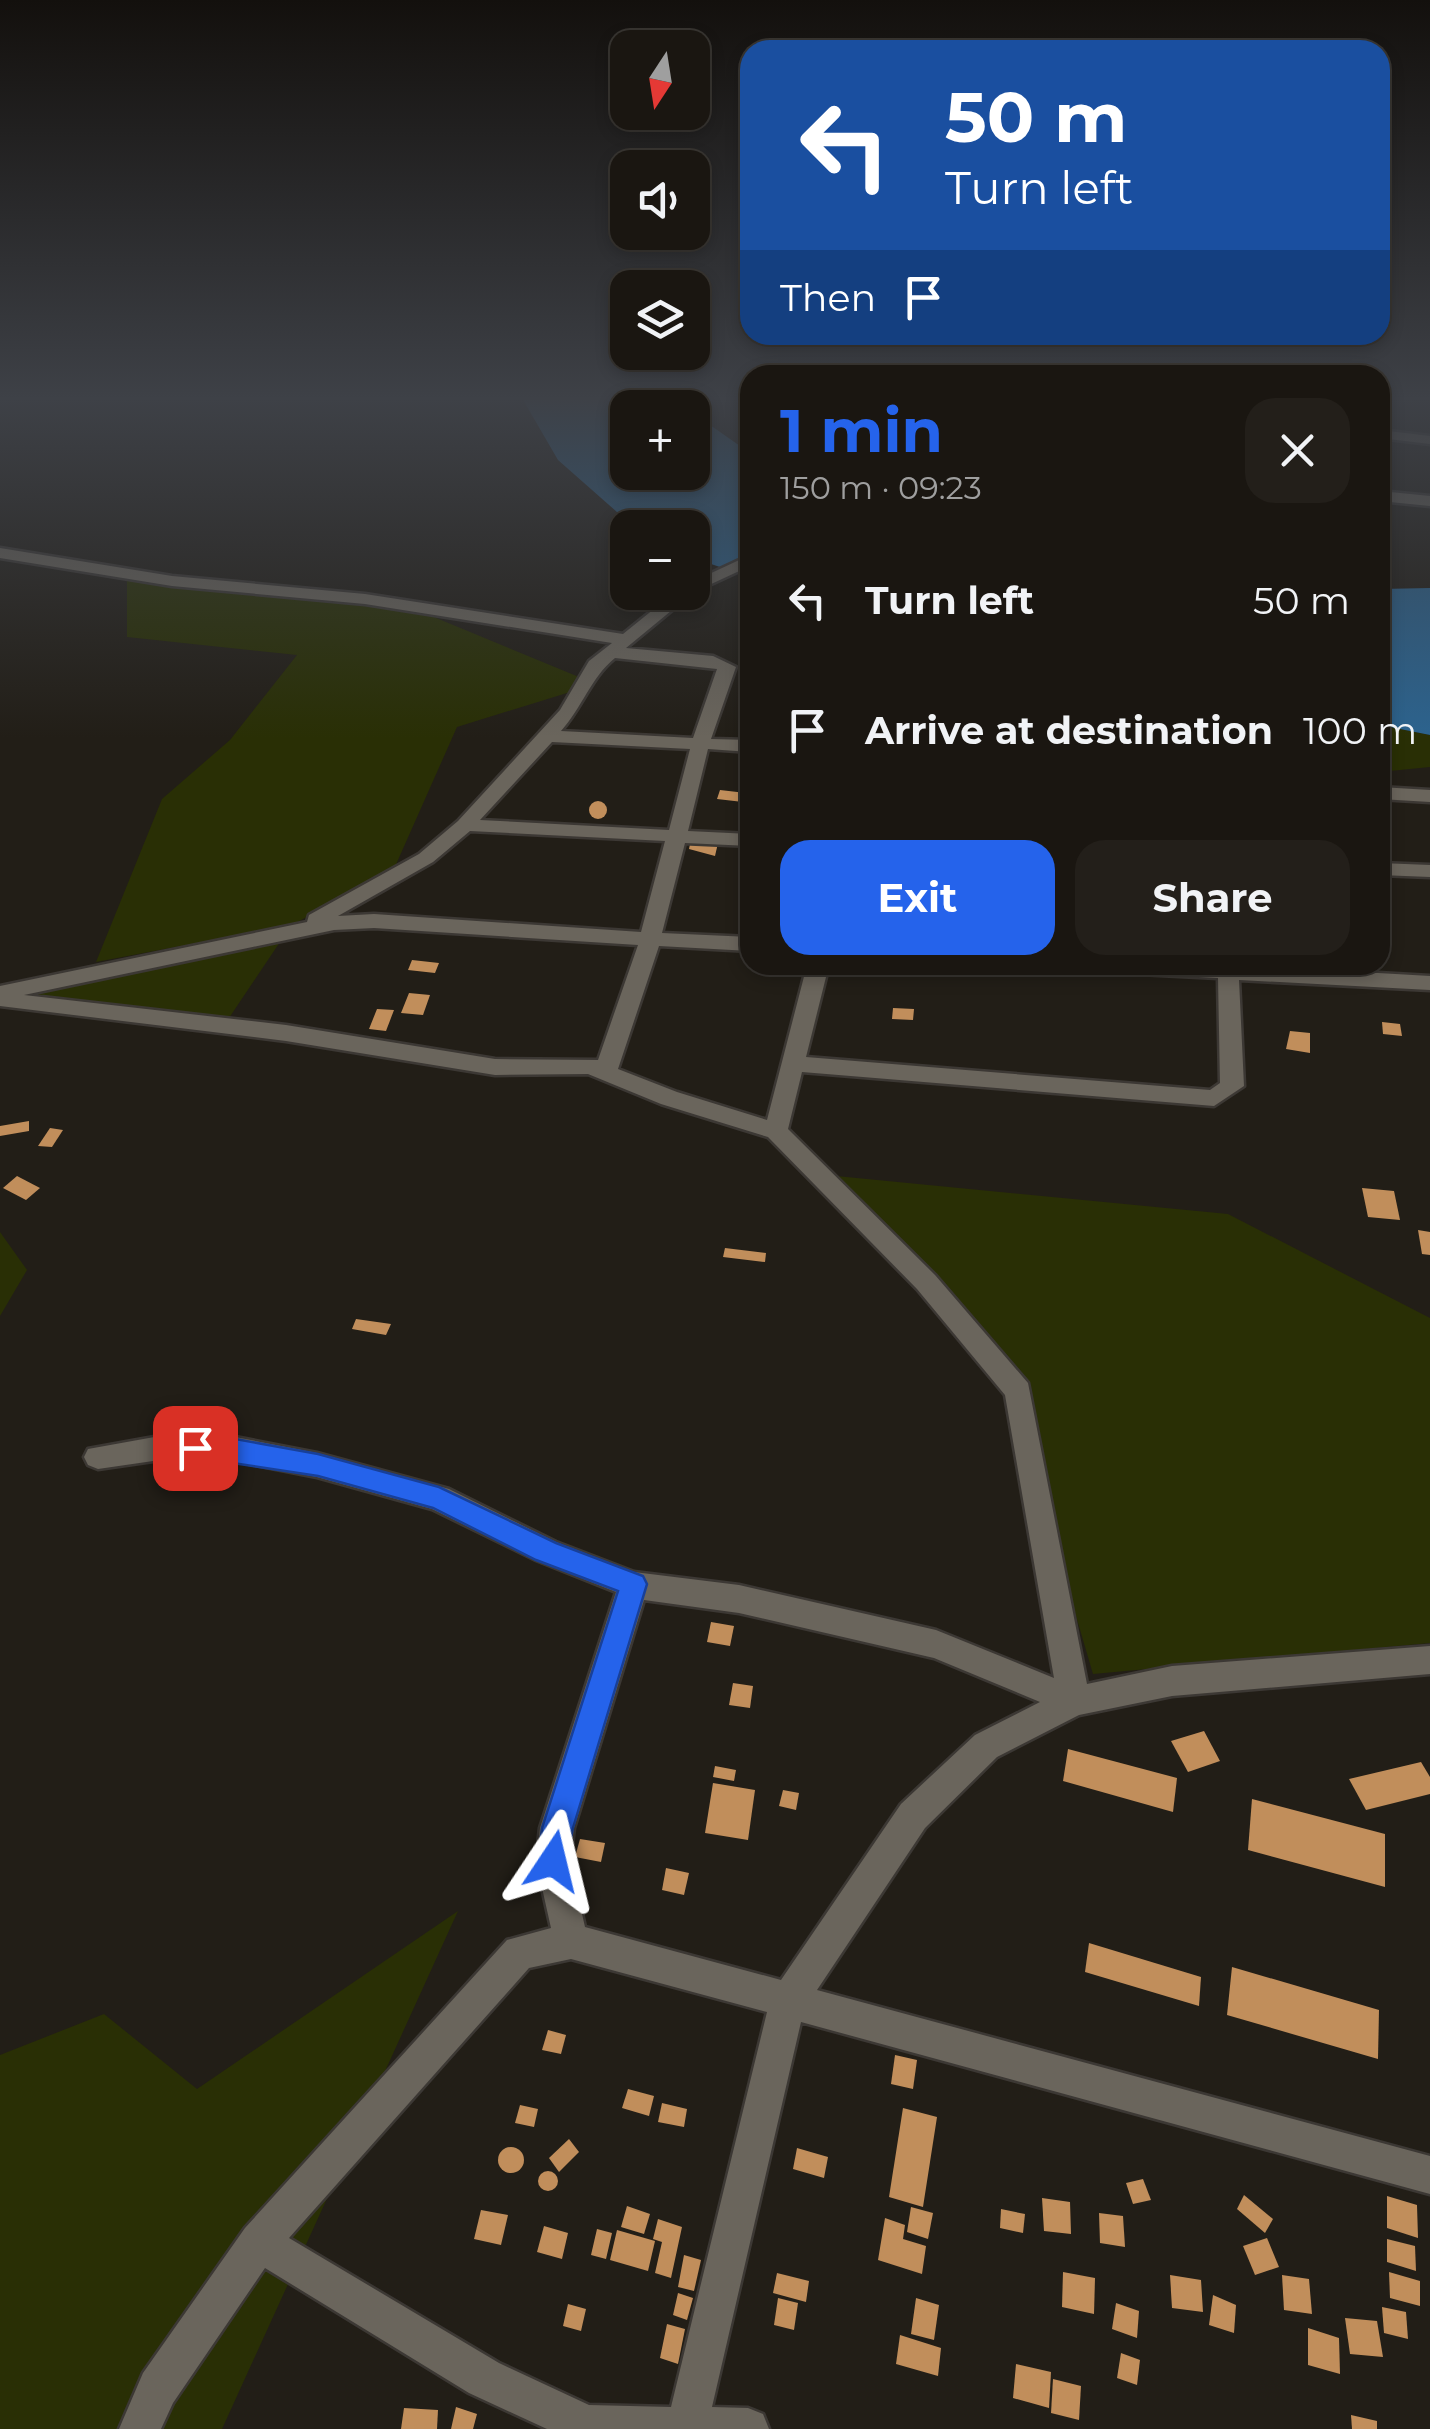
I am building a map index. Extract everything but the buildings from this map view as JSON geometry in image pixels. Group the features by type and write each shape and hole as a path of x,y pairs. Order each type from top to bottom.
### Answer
{"street":[{"path":"0,552 172,582 365,599 713,661 727,667 700,742 650,940 606,1071"},
{"path":"710,579 740,565"},
{"path":"293,932 426,858 465,825 568,713 589,674 663,610"},
{"path":"547,736 740,745"},
{"path":"1390,794 1430,796"},
{"path":"465,825 740,839"},
{"path":"1390,869 1430,871"},
{"path":"0,996 293,932 374,921 740,944"},
{"path":"776,1131 815,975"},
{"path":"790,1063 1214,1098 1232,1086 1228,975"},
{"path":"1315,975 1430,983"},
{"path":"0,996 286,1032 495,1067 570,1064 606,1071 669,1098 776,1131 926,1282 1018,1391 1074,1701"},
{"path":"98,1458 160,1448 230,1448 318,1465 439,1498 546,1551 633,1584 739,1598 936,1644 1074,1701"},
{"path":"571,1941 553,1861 558,1828 633,1584"},
{"path":"686,2429 788,2001 914,1816 986,1746 1074,1701 1172,1681 1430,1660"},
{"path":"140,2429 158,2388 259,2242 519,1952 571,1941 1000,2054 1135,2097 1430,2175"},
{"path":"259,2242 484,2378 587,2426 748,2429"}],"green space":[{"path":"127,578 348,601 429,615 596,684 457,727 394,869 292,925 96,962 162,799 230,740 297,655 127,637"},
{"path":"1390,727 1430,735 1430,767 1390,771"},
{"path":"282,939 227,1021 20,995"},
{"path":"836,1176 1228,1214 1430,1318 1430,1643 1093,1674 1054,1541 1028,1387"},
{"path":"0,1232 27,1270 0,1316"},
{"path":"458,1911 222,2429 0,2429 0,2055 104,2014 197,2089"}],"water":[{"path":"710,511 740,511 740,574 710,564"},
{"path":"1430,588 1430,735 1390,727 1390,589"}],"route":[{"path":"195,1448 230,1448 318,1465 439,1498 546,1551 633,1584 558,1828 553,1861"}]}
